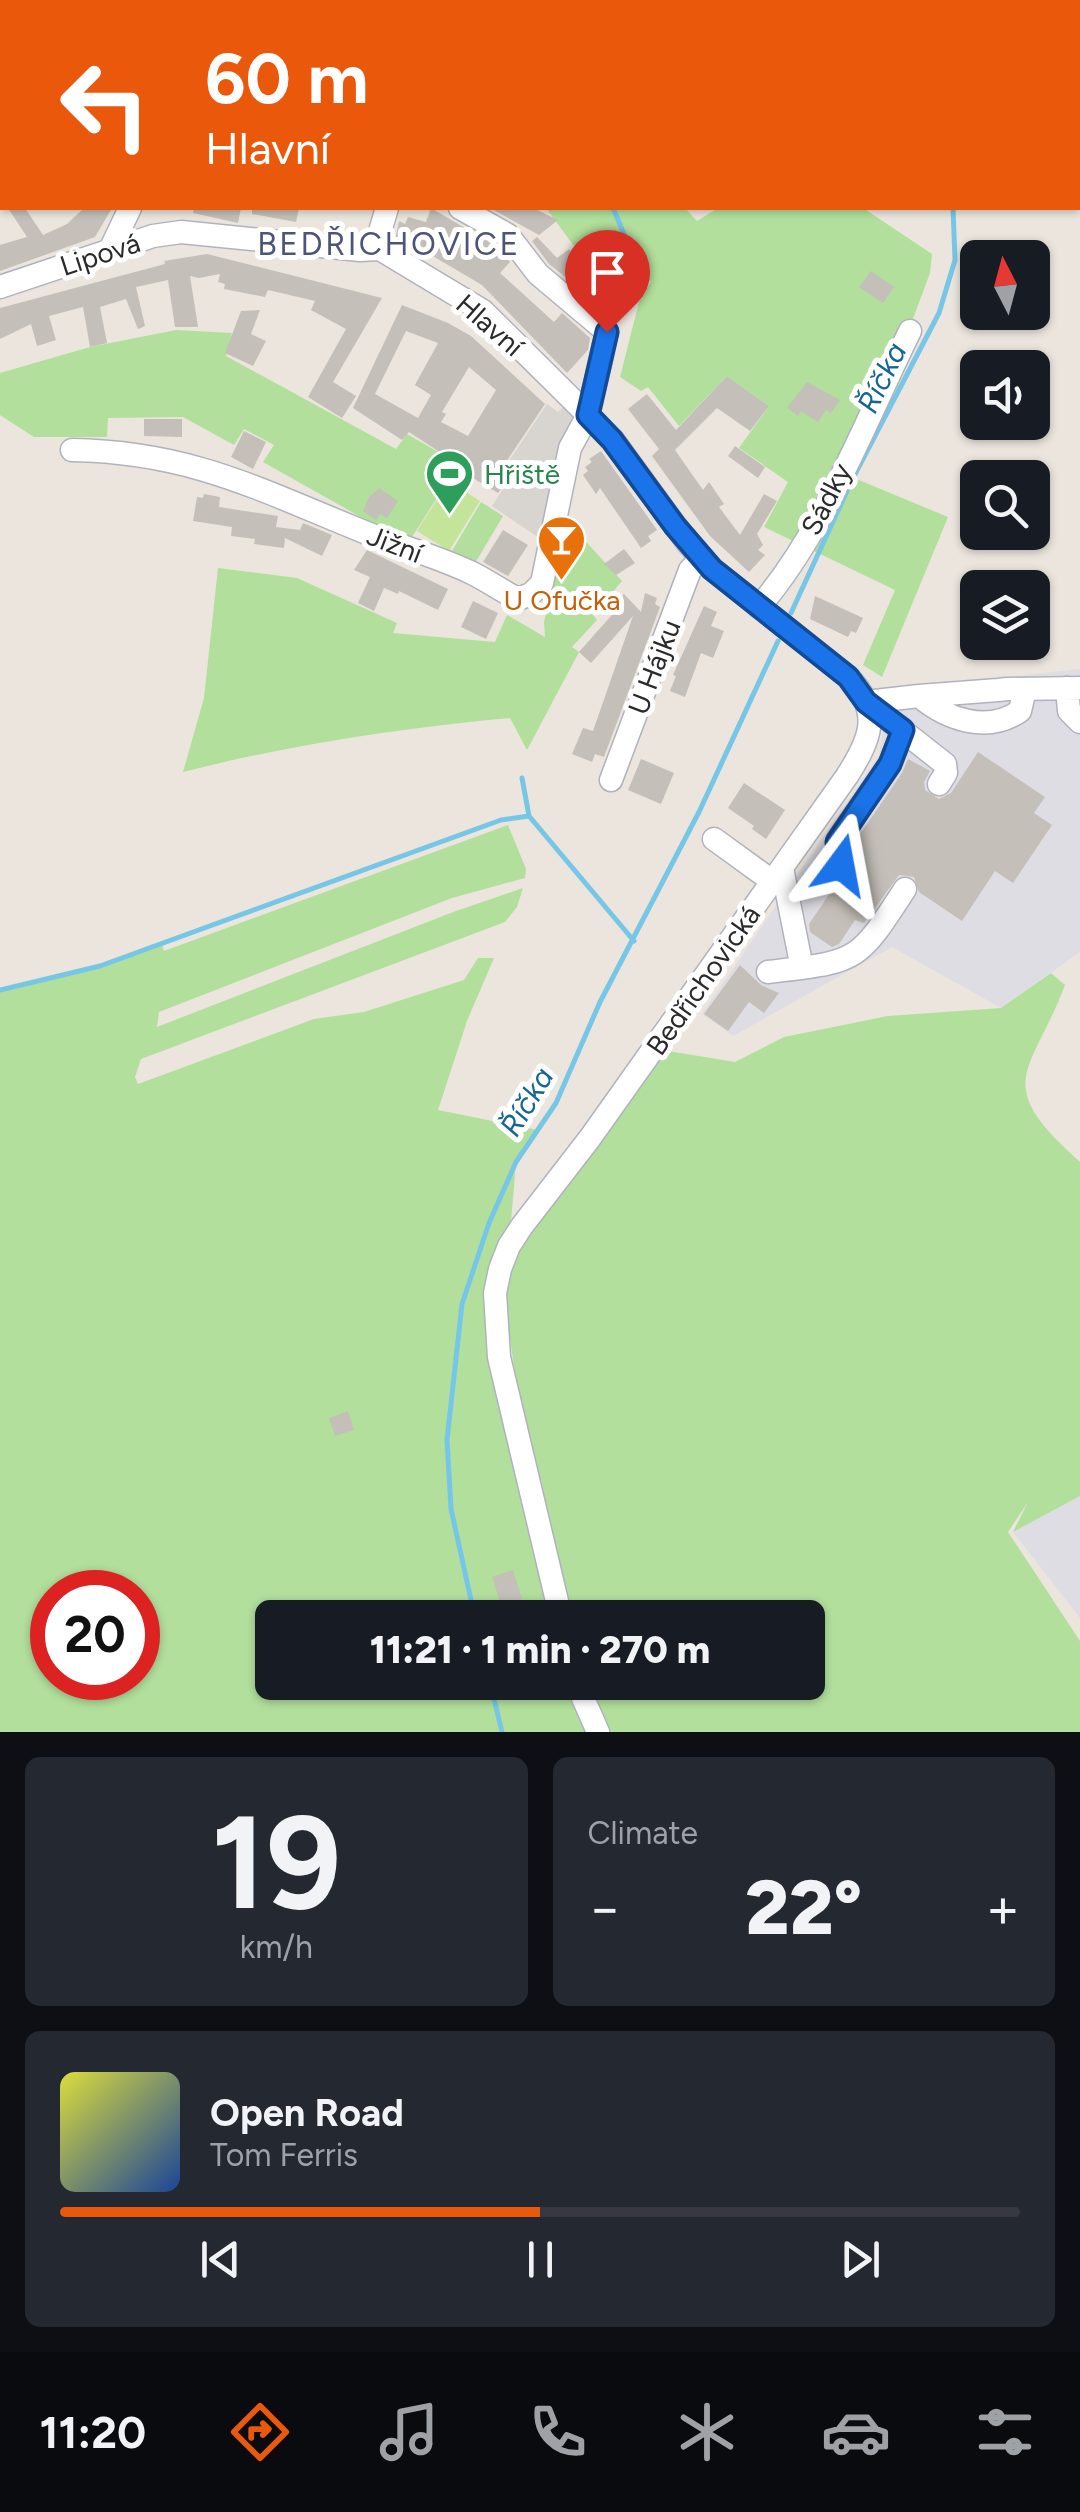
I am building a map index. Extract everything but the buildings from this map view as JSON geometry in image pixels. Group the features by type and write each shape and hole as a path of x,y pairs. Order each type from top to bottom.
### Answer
{"street":[{"path":"110,250 129,210 154,236"},
{"path":"380,249 386,210"},
{"path":"464,210 508,235 538,274 607,332 588,415"},
{"name":"Lipová","path":"0,287 154,236 181,232 380,249"},
{"name":"Hlavní","path":"380,249 483,312 612,440 701,558 848,677 866,702 945,764 946,773 939,784"},
{"name":"Sádky","path":"759,607 777,586 816,522 910,331"},
{"name":"Jižní","path":"72,450 123,452 192,464 263,488 357,530 472,573 518,598 531,594 542,583 570,448 588,415"},
{"name":"U Hájku","path":"612,780 690,570 701,558"},
{"path":"866,702 919,696 952,717 996,721 1020,712 1025,689 1073,688 1069,711 1080,722"},
{"name":"Bedřichovická","path":"557,1600 500,1357 495,1292 508,1246 590,1138 857,760 870,730 866,702"},
{"path":"841,865 837,842 890,764 903,730"},
{"path":"714,839 777,875 802,968"},
{"path":"768,972 841,962 867,945 905,889"},
{"path":"584,1700 598,1732"}],"shaded area":[{"path":"547,404 558,412 564,406 572,414 573,426 542,540 492,506 513,474 505,467"},
{"path":"1080,669 1080,952 1001,1008 892,947 733,1036 702,1014 879,755 884,725 894,712 909,705 908,688"},
{"path":"1080,1496 1080,1618 1013,1532"}],"green space":[{"path":"547,210 687,210 697,221 715,210 866,210 932,254 930,273 914,316 842,473 948,517 882,677 863,665 895,590 764,527 788,482 739,448 769,406 727,376 679,426 648,387 641,391 620,377 639,302 651,281 579,253"},
{"path":"176,330 232,333 226,356 396,449 407,434 459,464 410,540 382,529 263,462 274,445 244,429 234,445 183,417 108,418 107,437 34,437 0,415 0,373 90,347"},
{"name":"Hřiště","path":"449,481 480,501 449,551 417,531"},
{"path":"481,502 503,516 474,565 452,551"},
{"path":"566,520 622,581 593,615 597,620 572,647 579,652 527,750 510,718 345,739 183,772 204,698 218,568 297,578 397,623 393,633 495,642 507,615 545,637 544,622"},
{"path":"508,825 526,869 525,878 452,898 159,1012 157,1027 523,888 517,907 505,922 141,1059 135,1077 138,1084 314,1019 364,1012 464,980 478,958 494,958 467,1021 438,1110 538,1130 516,1162 509,1246 500,1269 504,1375 515,1373 507,1291 521,1240 662,1050 735,1062 784,1037 888,1016 1001,1008 1051,973 1065,985 1026,1077 1027,1095 1035,1113 1080,1162 1080,1496 1013,1532 1028,1502 1008,1532 1080,1641 1080,1732 0,1732 0,990 100,966 162,943 164,951"}],"waterway":[{"path":"614,210 632,253"},
{"name":"Říčka","path":"791,613 853,478 939,313 955,260 953,210"},
{"name":"Říčka","path":"471,1600 451,1509 447,1440 462,1304 489,1223 516,1162 556,1103 600,1002 699,812 778,641"},
{"path":"522,778 529,816 634,941"},
{"path":"0,990 100,966 501,820 529,816"},
{"name":"Říčka","path":"494,1700 502,1732"}],"place":[{"name":"Hřiště","path":"449,516"},
{"name":"U Ofučka","path":"562,582"}],"district":[{"name":"BEDŘICHOVICE","path":"389,244"}],"route":[{"path":"607,332 588,415 612,440 712,569 848,677 866,702 903,730 890,764 837,842 841,865"}]}
